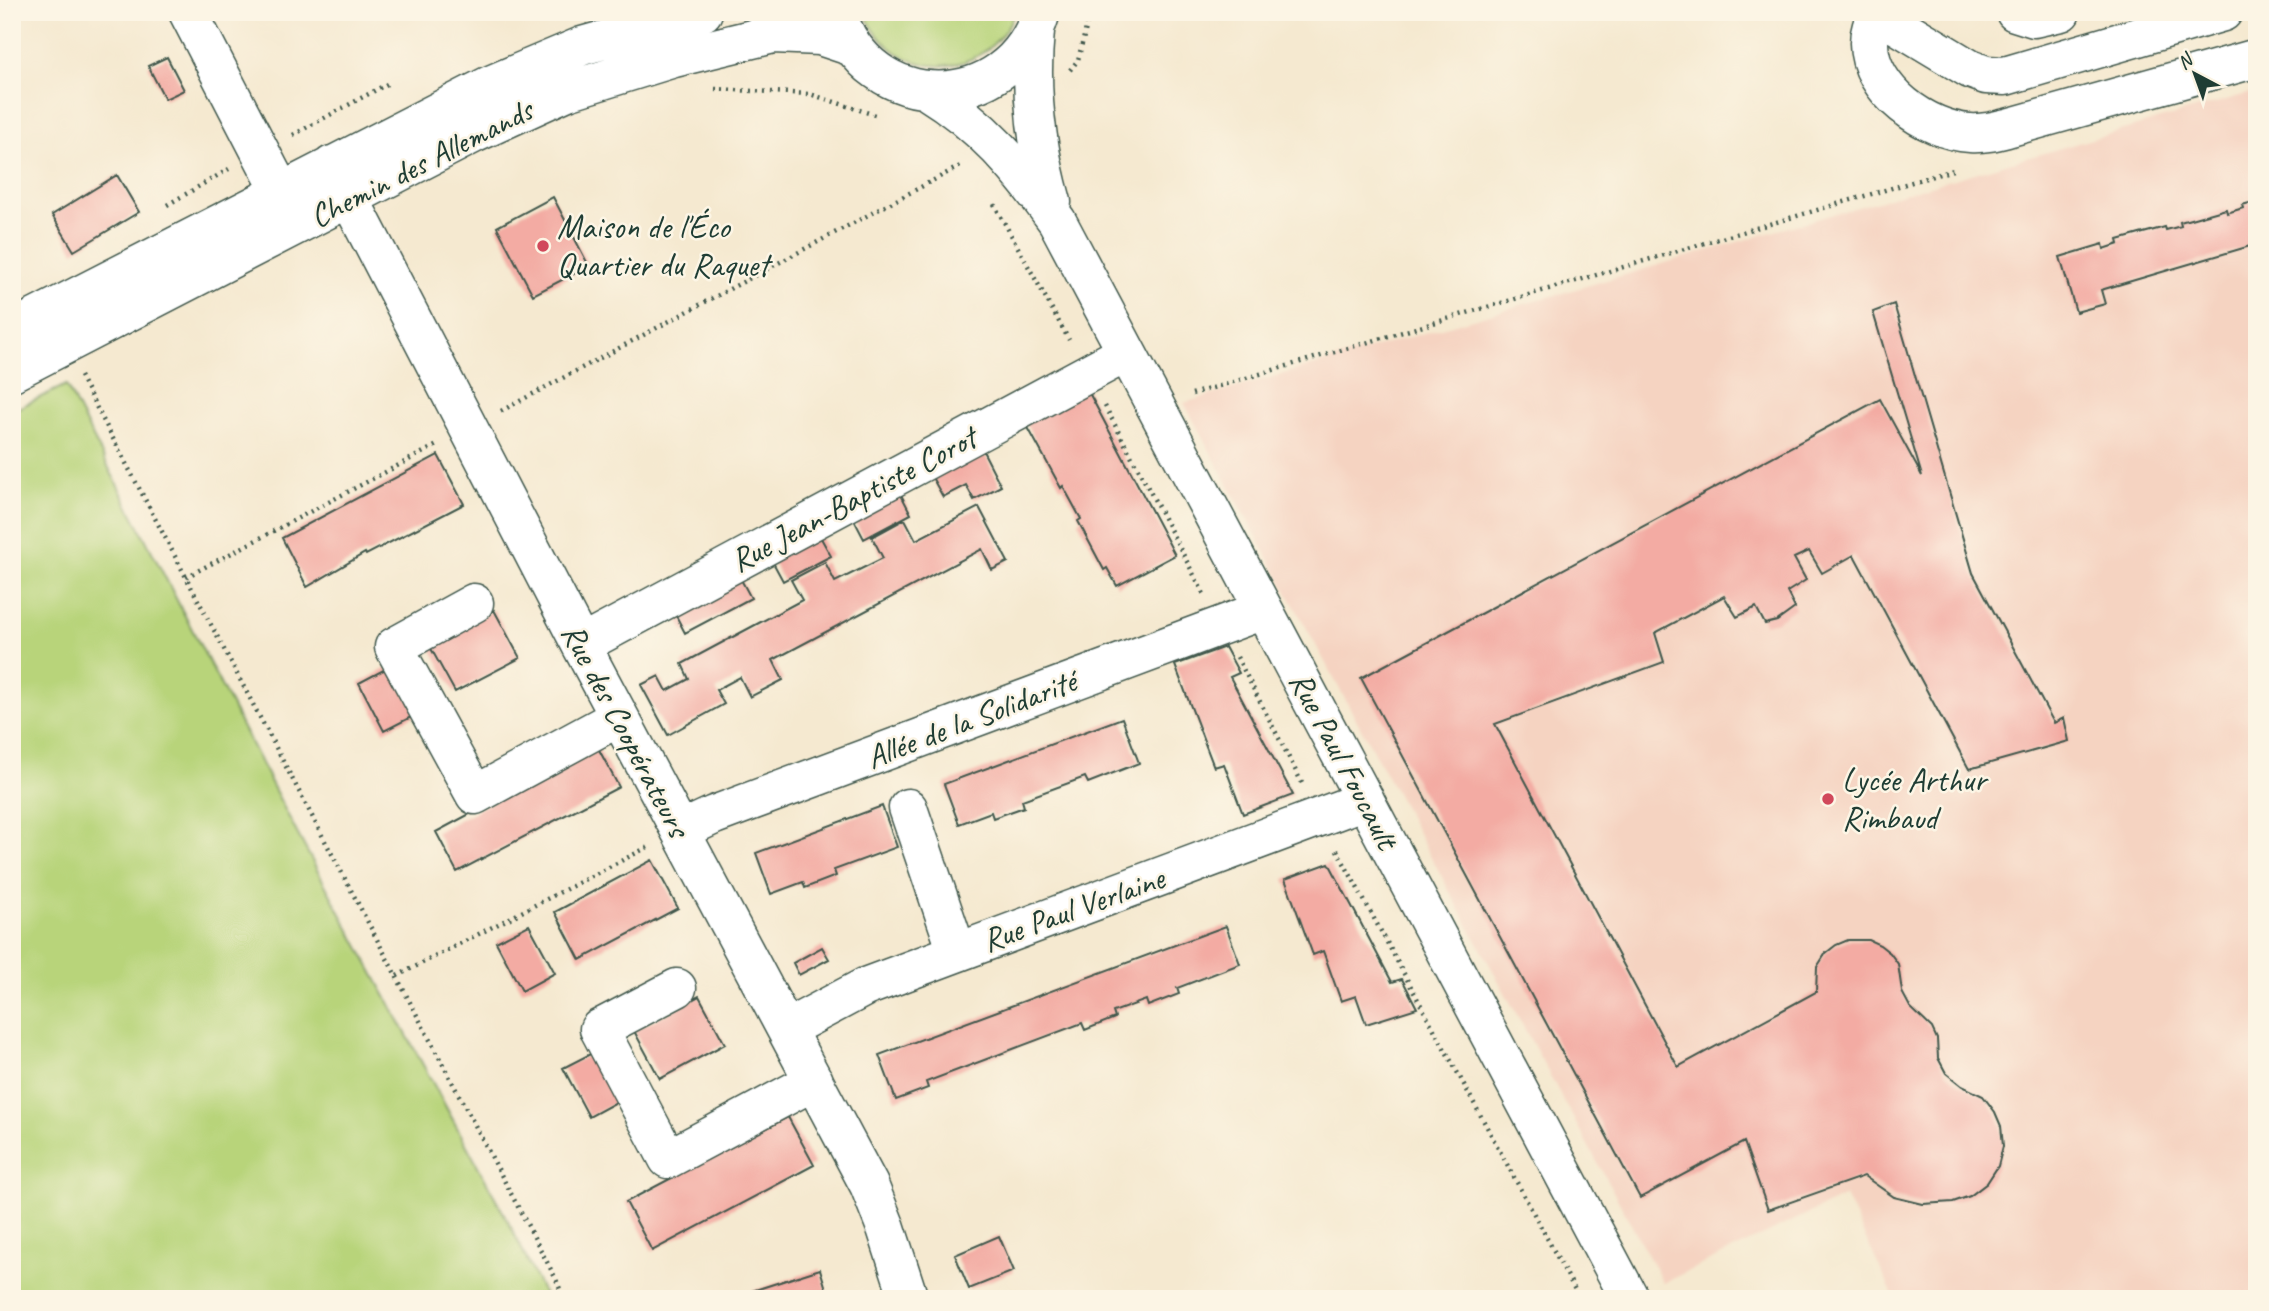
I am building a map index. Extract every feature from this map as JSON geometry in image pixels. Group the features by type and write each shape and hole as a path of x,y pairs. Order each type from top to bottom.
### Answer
{"street":[{"path":"188,12 245,161 289,208"},
{"name":"Chemin des Allemands","path":"341,182 452,104 552,58 614,36 703,12"},
{"path":"837,12 853,47 866,62 881,74 907,86 926,90 956,90 985,81 1018,57 1038,22"},
{"path":"2015,12 2034,18 2061,12"},
{"path":"2223,12 2005,76 1986,75 1970,69 1878,13 1870,29 1869,52 1880,78 1890,91 1915,113 1933,122 1969,133 2007,128 2257,58"},
{"name":"Rue Paul Foucault","path":"1038,22 1031,70 1033,111 1042,163 1057,221"},
{"name":"Chemin des Allemands","path":"12,330 289,208 341,182 537,103 627,72 721,45 774,34 820,36 853,47"},
{"name":"Rue Paul Foucault","path":"926,90 967,118 999,147 1057,221 1630,1299"},
{"name":"Rue des Coopérateurs","path":"341,182 580,645 814,1081 879,1208 909,1299"},
{"name":"Chemin des Allemands","path":"12,372 289,208"},
{"name":"Rue Jean-Baptiste Corot","path":"580,645 1126,353"},
{"path":"474,603 394,647 475,795 619,717"},
{"name":"Allée de la Solidarité","path":"680,831 714,815 1263,610"},
{"name":"Rue Paul Verlaine","path":"786,1029 865,988 1365,800"},
{"path":"908,808 957,952"},
{"path":"677,988 599,1029 668,1159 814,1081"}],"path":[{"path":"245,161 387,84"},
{"path":"704,92 716,89 810,94 885,118"},
{"path":"186,577 970,161"},
{"path":"1154,405 1965,167"},
{"path":"990,197 1088,373 1320,817 1580,1299"},
{"path":"76,369 556,1279 564,1299"},
{"path":"397,976 680,831"}],"shaded area":[{"name":"Lycée Arthur Rimbaud","path":"2257,91 2257,1299 1895,1299 1845,1196 1663,1283 1184,403"}],"green space":[{"path":"864,12 1015,12 1001,36 983,52 962,62 939,66 917,62 896,52 878,35"},
{"path":"66,385 297,833 509,1223 546,1299 12,1299 12,411"}],"building":[{"path":"167,57 184,90 165,99 148,66"},
{"path":"117,175 139,212 74,251 52,215"},
{"name":"Maison de l'Éco Quartier du Raquet","path":"553,197 589,266 533,295 497,227"},
{"path":"2257,201 2257,244 2101,290 2105,304 2076,312 2060,257 2103,244 2104,249 2119,244 2118,240 2165,227 2166,230 2181,226 2180,222 2226,209 2227,213"},
{"path":"1894,304 1973,573 2054,723 2064,718 2069,741 1969,769 1854,555 1822,573 1809,551 1794,558 1806,580 1787,592 1795,608 1777,621 1765,624 1756,607 1737,617 1724,596 1655,633 1664,662 1495,724 1678,1067 1816,992 1817,967 1826,953 1836,945 1848,940 1869,940 1890,953 1898,964 1902,992 1910,1007 1932,1028 1937,1039 1938,1058 1946,1073 1962,1086 1983,1096 1995,1112 2001,1126 2003,1146 1998,1166 1987,1183 1970,1196 1953,1202 1923,1204 1894,1197 1864,1176 1768,1210 1744,1142 1640,1198 1361,678 1880,399 1922,476 1873,312"},
{"path":"1087,389 1175,555 1117,586 1107,568 1104,570 1078,521 1081,519 1025,422"},
{"path":"981,447 1001,486 974,500 966,485 943,497 929,472"},
{"path":"438,455 464,504 366,555 365,553 307,587 282,538"},
{"path":"898,489 911,514 864,539 851,514"},
{"path":"979,507 1008,562 992,570 982,549 773,660 783,680 750,697 740,677 716,690 724,704 668,735 641,685 659,676 667,691 689,679 682,664 802,600 791,580 825,562 835,582 883,558 872,537 905,519 916,540"},
{"path":"817,531 831,556 783,581 770,557"},
{"path":"738,574 751,598 685,633 672,608"},
{"path":"494,610 520,658 455,692 429,645"},
{"path":"1225,647 1239,673 1230,677 1293,795 1243,814 1224,764 1214,767 1175,665"},
{"path":"391,666 417,714 384,731 359,683"},
{"path":"1122,718 1139,763 1088,783 1085,777 1022,800 1024,807 993,818 991,812 959,824 944,784"},
{"path":"597,746 619,787 457,872 436,832"},
{"path":"882,806 897,847 834,870 836,876 805,888 803,882 771,894 756,853"},
{"path":"652,860 678,908 580,960 555,912"},
{"path":"1329,863 1392,982 1402,979 1417,1008 1366,1024 1356,996 1341,1001 1323,951 1313,955 1285,879"},
{"path":"529,925 555,973 522,991 496,942"},
{"path":"1226,926 1240,964 1177,988 1179,994 1148,1006 1146,1000 1113,1012 1115,1018 1085,1030 1082,1023 926,1082 928,1088 896,1100 879,1055"},
{"path":"822,947 829,959 799,975 793,963"},
{"path":"699,996 725,1044 660,1079 634,1031"},
{"path":"596,1051 622,1099 589,1117 563,1068"},
{"path":"788,1117 814,1165 652,1251 626,1202"},
{"path":"999,1236 1014,1271 969,1289 955,1255"},
{"path":"820,1269 829,1299 751,1299 749,1292"}],"place":[{"name":"Maison de l'Éco Quartier du Raquet","path":"543,246"},
{"name":"Lycée Arthur Rimbaud","path":"1828,799"}]}
